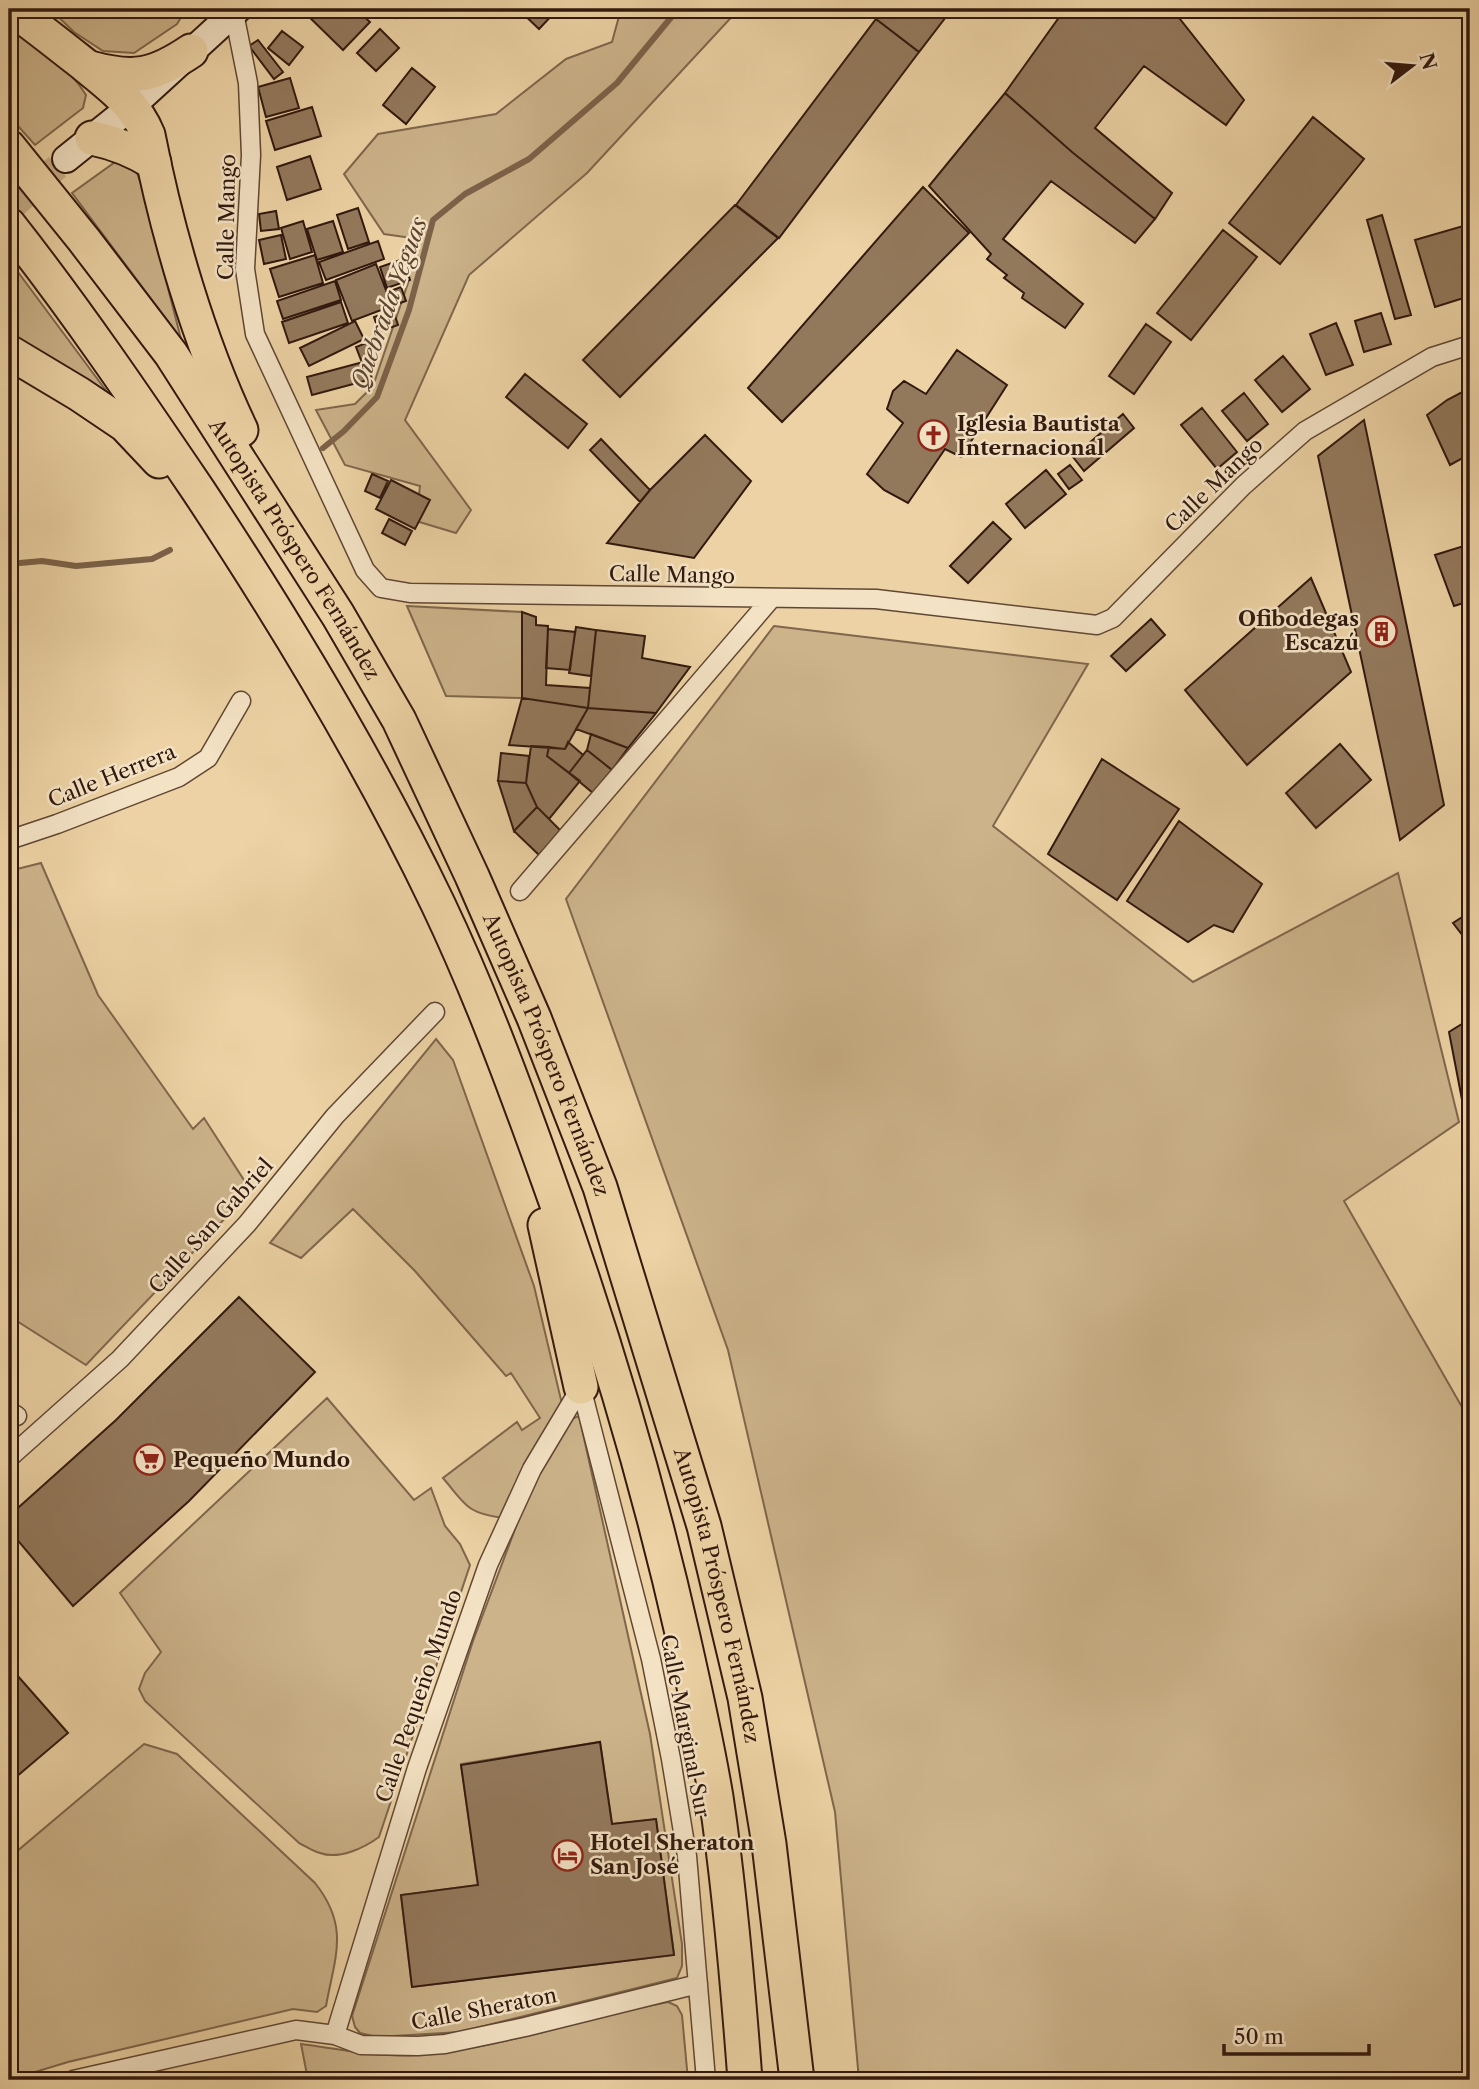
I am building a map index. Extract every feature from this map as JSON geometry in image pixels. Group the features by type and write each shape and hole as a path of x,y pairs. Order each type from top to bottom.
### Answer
{"highway":[{"path":"12,9 47,33 88,67 132,106 142,120 178,254 217,380 314,577"},
{"path":"88,67 114,75 142,75 168,66 191,51"},
{"path":"92,138 114,142 154,163"},
{"name":"Autopista Próspero Fernández","path":"9,148 171,354 314,577 398,720 472,876 534,1018 600,1187 704,1526 745,1698 769,1844 797,2080"},
{"name":"Autopista Próspero Fernández","path":"9,225 116,369 257,579 336,710 439,905 507,1066 574,1251 628,1421 668,1574 715,1795 733,1939 745,2080"},
{"path":"9,352 125,425 184,489 257,579"},
{"path":"507,1066 581,1387"}],"street":[{"path":"66,159 132,106 234,10"},
{"name":"Calle Mango","path":"234,10 248,83 251,155 245,269 255,334 365,570 381,588 410,593 876,599 1097,625 1113,618 1243,485 1305,431 1432,357 1470,345"},
{"path":"520,891 771,599"},
{"name":"Calle Herrera","path":"9,840 179,776 208,758 242,701"},
{"name":"Calle San Gabriel","path":"9,1458 120,1359 247,1224 335,1116 435,1012"},
{"name":"Calle Pequeño Mundo","path":"335,2035 417,1768 488,1565 532,1469 581,1387"},
{"name":"Calle Marginal Sur","path":"581,1387 651,1659 671,1759 687,1856 706,2080"},
{"name":"Calle Sheraton","path":"73,2080 296,2030 335,2035 361,2045 445,2044 698,1984"}],"shaded area":[{"path":"50,9 186,9 177,24 134,53 103,51 74,32"},
{"path":"621,9 739,9 587,173 469,275 405,420 471,510 456,533 416,521 420,486 345,465 316,410 355,404 373,386 409,280 412,238 384,234 344,174 378,134 496,114 566,59 612,42"},
{"path":"9,29 61,66 86,95 83,108 35,145 9,116"},
{"path":"118,160 135,167 181,339 72,193"},
{"path":"9,260 116,404 9,336"},
{"path":"407,606 522,612 522,698 446,696"},
{"path":"774,626 1088,664 993,826 1193,982 1398,873 1459,1122 1344,1201 1470,1421 1470,2080 859,2080 835,1812 728,1350 566,899"},
{"path":"41,863 98,995 193,1129 204,1118 251,1191 86,1365 9,1316 9,871"},
{"path":"436,1039 453,1060 534,1286 562,1404 503,1518 481,1513 468,1506 443,1478 517,1422 522,1430 540,1418 511,1373 506,1376 415,1271 353,1209 301,1258 270,1243"},
{"path":"327,1398 414,1500 431,1488 445,1526 460,1544 470,1565 379,1837 359,1849 335,1855 317,1852 299,1843 145,1701 139,1689 145,1673 161,1652 120,1593"},
{"path":"579,1416 650,1734 682,1944 682,1966 677,1978 460,2032 377,2037 360,2033 352,2016 473,1641 526,1500 546,1457 569,1420","holes":["600,1742 612,1824 656,1819 674,1955 412,1987 401,1895 478,1885 461,1764"]},
{"path":"144,1744 177,1754 315,1883 333,1914 336,1928 336,1957 326,2006 317,2012 293,2009 68,2062 9,2080 9,1858"},
{"path":"668,2002 677,2006 682,2015 688,2080 308,2080 301,2044 388,2055 448,2052 511,2040"}],"building":[{"path":"301,9 356,9 370,22 343,50"},
{"path":"388,9 406,9 396,18"},
{"path":"518,9 554,9 556,11 539,29"},
{"path":"884,9 952,9 919,52 876,19"},
{"path":"1065,9 1172,9 1244,100 1226,125 1144,66 1095,128 1172,193 1155,219 1005,93"},
{"path":"876,19 919,52 779,238 736,205"},
{"path":"380,29 399,48 376,71 357,53"},
{"path":"282,31 303,47 289,65 268,48"},
{"path":"258,40 283,72 274,79 249,46"},
{"path":"412,68 435,87 406,124 383,105"},
{"path":"290,78 299,108 266,117 258,87"},
{"path":"1005,93 1155,219 1135,243 1051,181 1003,239 1083,304 1065,328 1022,298 1024,293 1004,278 1007,275 987,259 991,254 929,186"},
{"path":"312,107 321,136 275,150 266,121"},
{"path":"1313,117 1364,159 1280,264 1229,223"},
{"path":"310,156 321,189 287,200 277,167"},
{"path":"923,187 969,233 782,422 748,388"},
{"path":"735,205 778,238 620,397 583,360"},
{"path":"358,208 369,242 348,249 337,215"},
{"path":"276,211 279,229 261,231 259,214"},
{"path":"1382,215 1411,315 1395,319 1367,220"},
{"path":"303,221 312,252 290,259 281,228"},
{"path":"333,221 343,252 317,260 307,229"},
{"path":"1470,224 1470,296 1435,307 1415,240"},
{"path":"1223,230 1257,257 1191,340 1157,313"},
{"path":"281,235 286,259 264,264 259,240"},
{"path":"378,241 384,259 326,280 319,262"},
{"path":"315,255 323,283 279,297 270,269"},
{"path":"403,259 410,280 387,288 380,267"},
{"path":"376,264 392,306 352,321 336,280"},
{"path":"335,281 341,300 283,319 277,301"},
{"path":"401,287 406,301 395,305 390,291"},
{"path":"341,302 348,323 289,343 282,322"},
{"path":"393,310 398,325 379,332 374,317"},
{"path":"1381,313 1391,344 1364,352 1355,321"},
{"path":"355,321 364,339 309,366 300,348"},
{"path":"1336,323 1353,365 1326,375 1310,334"},
{"path":"1146,324 1171,342 1134,394 1109,376"},
{"path":"371,341 375,354 361,360 356,347"},
{"name":"Iglesia Bautista Internacional","path":"957,350 1007,385 961,457 945,449 908,503 884,490 867,474 903,423 887,409 893,391 904,381 926,394"},
{"path":"1283,356 1310,389 1282,412 1255,380"},
{"path":"367,361 372,379 312,395 307,377"},
{"path":"525,374 587,424 568,448 506,397"},
{"path":"1470,388 1470,454 1450,465 1427,415"},
{"path":"1244,393 1268,424 1247,441 1222,411"},
{"path":"1202,408 1237,452 1217,469 1181,425"},
{"path":"1123,414 1134,428 1084,471 1073,457"},
{"name":"Ofibodegas Escazú","path":"1364,420 1444,805 1400,840 1318,456"},
{"path":"705,435 751,481 694,558 607,543 650,490"},
{"path":"601,439 650,490 640,502 590,450"},
{"path":"1070,465 1082,480 1069,489 1058,474"},
{"path":"1046,470 1066,494 1025,528 1006,504"},
{"path":"372,474 388,481 380,498 365,491"},
{"path":"391,480 430,500 415,529 376,509"},
{"path":"389,519 412,531 405,545 382,533"},
{"path":"993,522 1011,539 968,583 950,566"},
{"path":"1470,544 1470,601 1454,606 1435,555"},
{"path":"1311,578 1351,672 1247,765 1185,690"},
{"path":"522,612 536,617 536,625 548,626 546,685 590,688 588,708 522,698"},
{"path":"1151,619 1165,635 1126,671 1111,656"},
{"path":"576,627 596,630 591,676 569,673"},
{"path":"548,629 575,632 570,670 546,668"},
{"path":"596,630 645,636 642,658 690,667 656,713 588,708"},
{"path":"522,698 588,708 565,749 509,745"},
{"path":"588,708 656,713 628,748 576,729"},
{"path":"591,734 628,748 612,770 587,750"},
{"path":"568,742 583,755 569,773 547,756 549,747 565,749"},
{"path":"1340,744 1371,780 1316,828 1286,793"},
{"path":"531,746 549,747 547,756 580,781 549,819 537,807 526,783"},
{"path":"587,750 612,770 593,793 569,773"},
{"path":"501,753 529,756 526,783 498,781"},
{"path":"1102,759 1179,809 1117,900 1048,854"},
{"path":"498,781 526,783 537,807 514,831"},
{"path":"537,807 561,831 539,855 514,831"},
{"path":"1179,821 1262,884 1233,932 1214,925 1188,942 1127,901"},
{"path":"1470,912 1470,945 1453,923"},
{"path":"1470,1019 1470,1106 1464,1110 1449,1032"},
{"name":"Pequeño Mundo","path":"239,1297 315,1372 189,1501 73,1606 9,1530 9,1516 116,1420"},
{"path":"9,1666 68,1733 9,1783"},
{"name":"Hotel Sheraton San José","path":"600,1742 612,1824 656,1819 674,1955 412,1987 401,1895 478,1885 461,1765"}],"waterway":[{"name":"Quebrada Yeguas","path":"323,448 377,397 409,310 433,220 465,194 529,159 617,83 678,9"},
{"name":"Quebrada Yeguas","path":"9,564 42,561 76,566 152,559 170,550"}],"tunnel":[{"path":"9,210 66,159"}],"place":[{"name":"Iglesia Bautista Internacional","path":"934,436"},
{"name":"Ofibodegas Escazú","path":"1382,631"},
{"name":"Pequeño Mundo","path":"150,1460"},
{"name":"Hotel Sheraton San José","path":"567,1855"}]}
